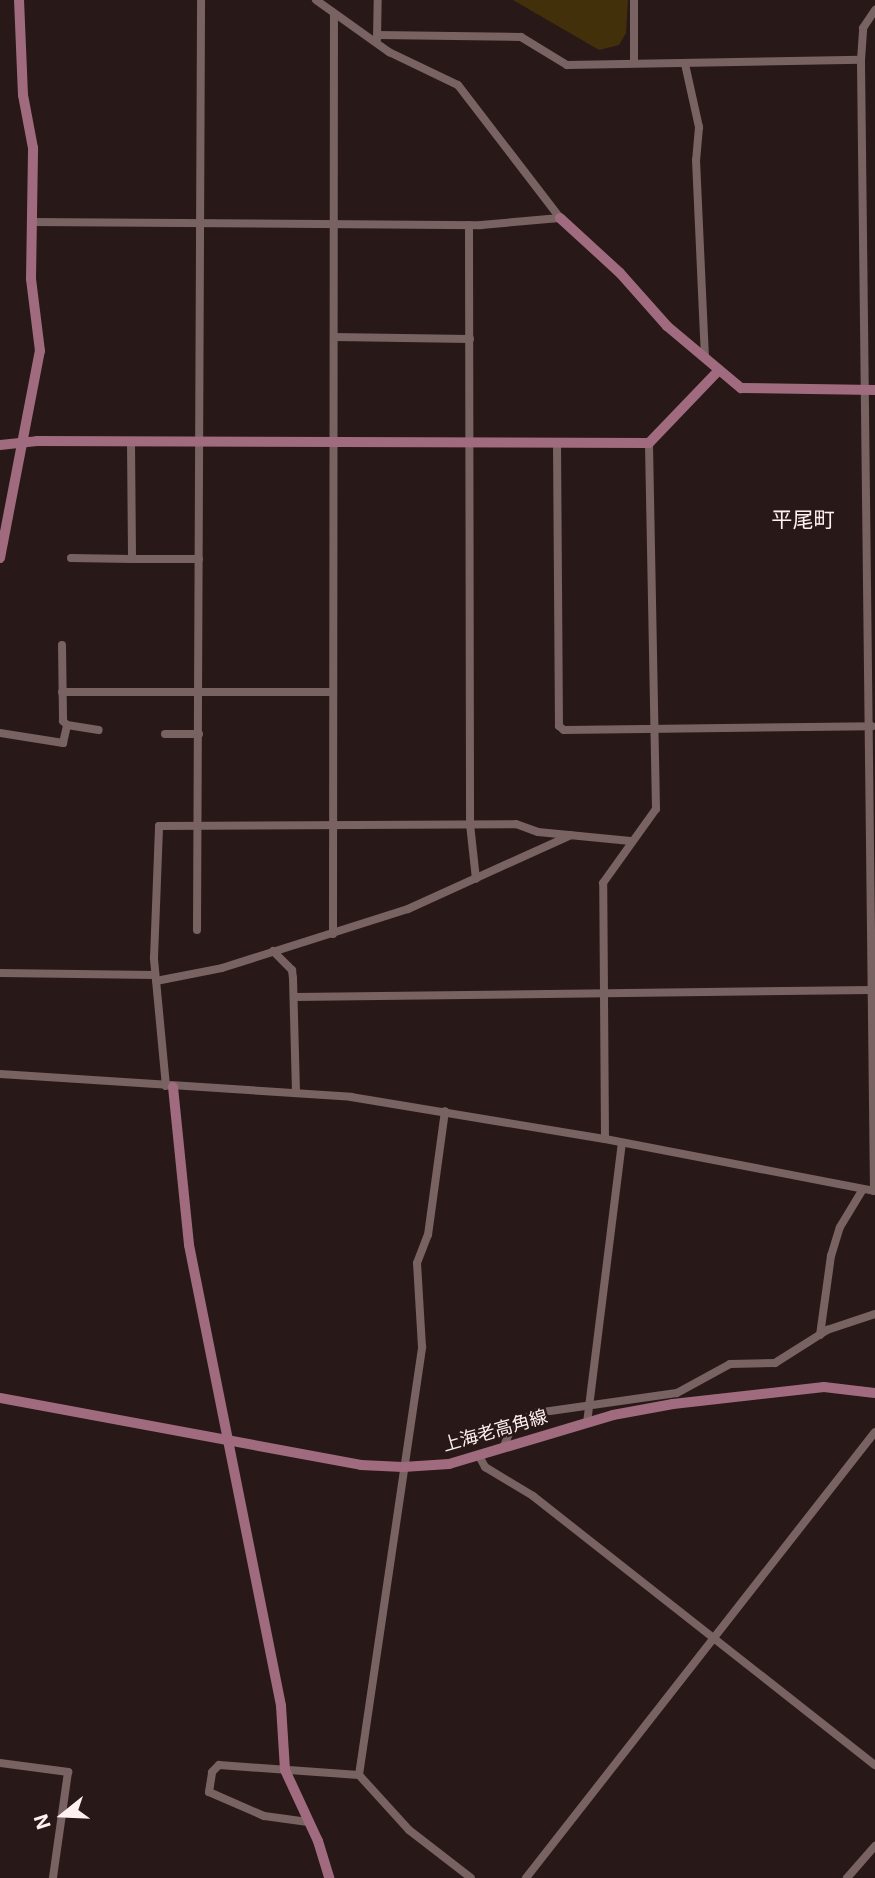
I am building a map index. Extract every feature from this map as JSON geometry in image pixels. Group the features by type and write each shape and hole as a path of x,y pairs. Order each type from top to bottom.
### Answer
{"street":[{"path":"0,558 40,351 31,279 33,148 23,95 19,0"},
{"path":"197,930 201,0"},
{"path":"316,0 377,39 458,85 560,218 620,273 667,326 719,370 750,391 870,390"},
{"path":"377,39 378,0"},
{"path":"634,0 634,63"},
{"path":"0,1074 296,1092 445,1111 875,1191 870,390 861,60 863,28 875,10"},
{"path":"333,934 330,825 333,692 334,13"},
{"path":"377,39 511,35 530,41 567,65 861,60"},
{"path":"685,64 699,127 705,358"},
{"path":"31,222 469,225 560,218"},
{"path":"469,225 470,824 476,879"},
{"path":"334,337 470,339"},
{"path":"605,1139 603,883 656,809 649,443 719,370"},
{"path":"0,445 23,445 37,441 649,443"},
{"path":"131,441 132,559"},
{"path":"557,442 559,726 872,726"},
{"path":"71,558 199,559"},
{"path":"62,645 63,721 67,725 99,730"},
{"path":"62,692 333,692"},
{"path":"0,733 63,743 67,725"},
{"path":"165,734 199,734"},
{"path":"329,1878 285,1770 281,1706 189,1245 155,978 154,894 159,826 516,824 538,832 631,841"},
{"path":"0,974 155,978 222,968 333,934 476,879 571,835"},
{"path":"273,951 292,970 296,1092"},
{"path":"294,997 872,990"},
{"path":"359,1774 422,1347 417,1263 428,1234 445,1111"},
{"path":"587,1423 622,1143"},
{"path":"820,1335 831,1256 840,1227 863,1189"},
{"path":"503,1448 513,1425 526,1418 589,1402 677,1393 730,1364 775,1363 820,1335 875,1314"},
{"name":"上海老高角線","path":"0,1398 361,1465 403,1468 449,1464 587,1423 673,1404 824,1387 875,1393"},
{"path":"526,1878 875,1432"},
{"path":"480,1456 485,1467 533,1496 875,1765"},
{"path":"0,1763 68,1772 53,1878"},
{"path":"308,1822 264,1816 209,1792 212,1772 219,1765 359,1774 409,1830 471,1878"},
{"path":"847,1878 875,1846"}],"shaded area":[{"path":"513,0 628,0 626,33 619,45 599,50"}],"district":[{"name":"平尾町","path":"803,520"}]}
